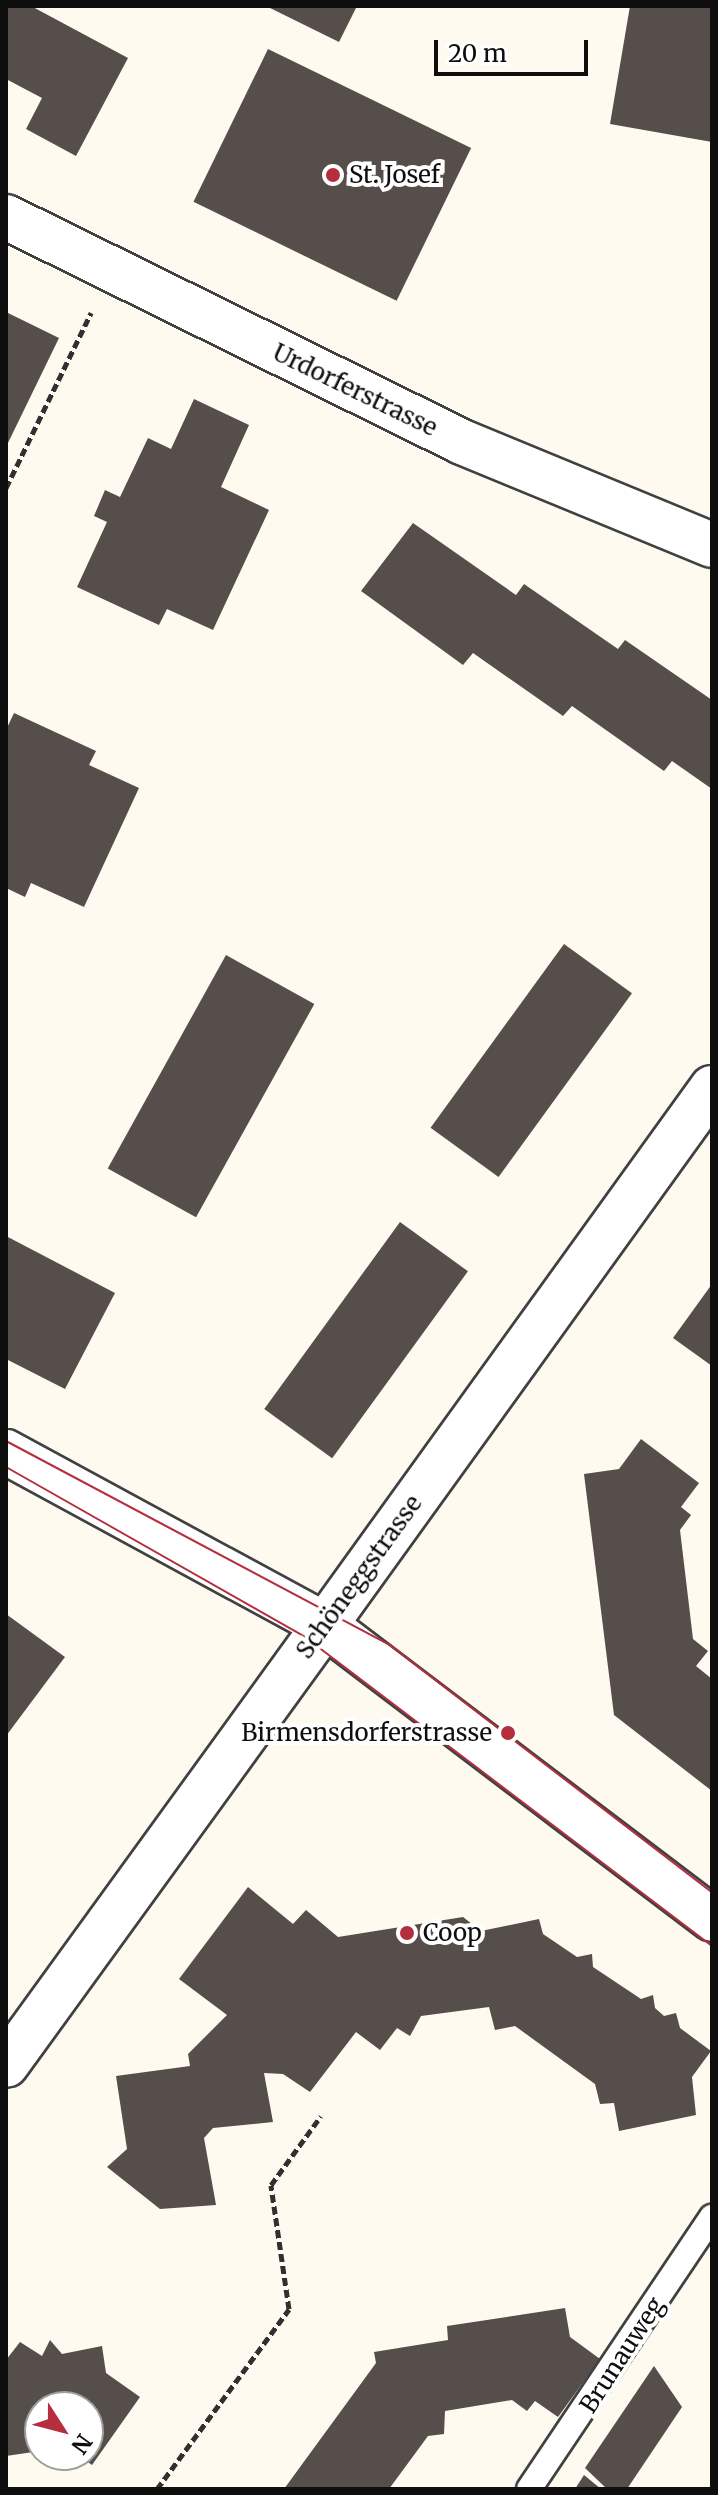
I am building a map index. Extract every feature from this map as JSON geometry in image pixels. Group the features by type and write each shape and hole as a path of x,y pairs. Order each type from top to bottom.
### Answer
{"street":[{"name":"Urdorferstrasse","path":"6,217 462,442 712,545"},
{"name":"Schöneggstrasse","path":"6,2065 712,1088"},
{"path":"6,1452 325,1625 712,1919"}],"lane":[{"name":"Brunauweg","path":"529,2489 712,2217"}],"path":[{"path":"6,488 111,271"},
{"path":"157,2489 289,2309 271,2185 321,2116"}],"building":[{"path":"6,6 31,6 128,58 76,156 26,129 42,98 6,79"},
{"path":"266,6 357,6 339,42"},
{"path":"630,6 712,6 712,142 610,124"},
{"name":"St. Josef","path":"268,49 471,148 397,301 193,202"},
{"path":"6,312 59,338 6,447"},
{"path":"194,399 249,425 221,487 269,510 213,630 167,609 159,625 77,587 107,522 94,516 105,490 120,497 148,438 171,449"},
{"path":"413,523 516,595 524,584 618,649 625,640 712,700 712,789 672,761 664,771 572,706 563,716 473,653 463,665 361,591"},
{"path":"14,713 96,751 89,765 139,788 84,907 31,883 25,897 6,888 6,730"},
{"path":"564,944 632,993 499,1177 431,1128"},
{"path":"226,955 314,1004 196,1217 108,1168"},
{"path":"400,1222 468,1271 332,1458 264,1409"},
{"path":"6,1236 115,1293 65,1389 6,1359"},
{"path":"712,1284 712,1366 673,1338"},
{"path":"641,1439 699,1483 681,1507 691,1515 680,1530 693,1639 708,1651 696,1666 712,1679 712,1791 614,1715 584,1474 619,1469"},
{"path":"6,1614 65,1657 6,1736"},
{"path":"248,1887 293,1924 306,1910 338,1937 463,1917 481,1931 539,1919 543,1934 577,1957 592,1954 593,1967 641,1999 653,1995 655,2008 664,2016 676,2013 680,2028 711,2051 692,2077 696,2115 619,2131 614,2103 600,2104 595,2084 515,2026 495,2030 489,2007 421,2016 410,2036 397,2028 380,2050 356,2032 310,2092 283,2074 264,2073 273,2122 213,2128 204,2138 216,2205 160,2209 107,2167 127,2149 116,2076 190,2066 188,2054 227,2015 179,1979"},
{"path":"565,2308 570,2337 600,2359 558,2417 535,2401 527,2411 512,2400 445,2411 444,2434 428,2436 389,2489 284,2489 376,2363 374,2352 448,2340 447,2326"},
{"path":"50,2340 62,2354 102,2346 106,2373 140,2397 104,2448 104,2391 24,2391 24,2453 6,2456 6,2360 20,2342 42,2356"},
{"path":"654,2366 682,2407 627,2489 607,2489 585,2468"},
{"path":"584,2475 601,2489 575,2489"}],"tram line":[{"path":"6,1441 391,1646 712,1892"},
{"path":"6,1467 305,1637 712,1946"}],"place":[{"name":"St. Josef","path":"333,175"},
{"name":"Birmensdorferstrasse","path":"508,1733"},
{"name":"Coop","path":"407,1933"}]}
